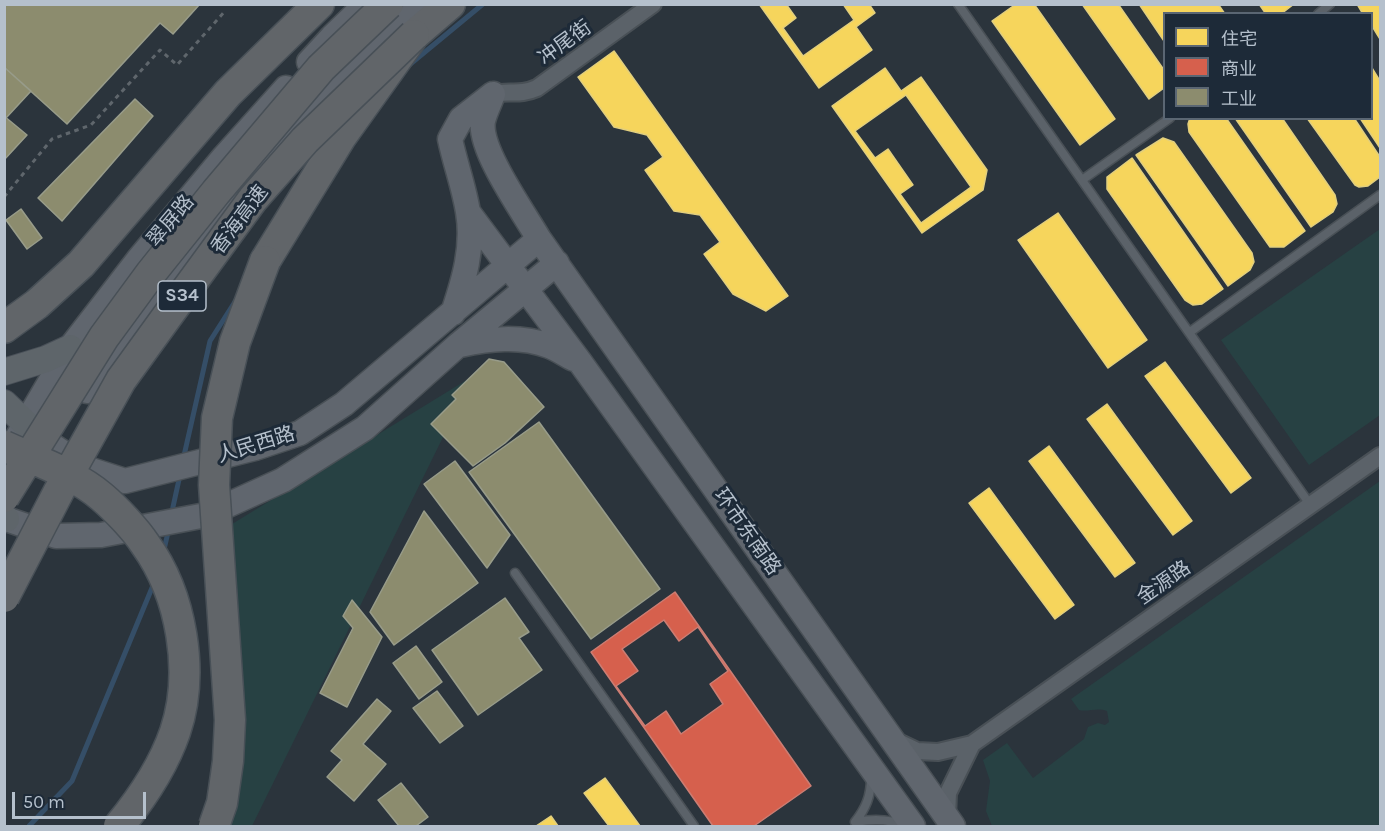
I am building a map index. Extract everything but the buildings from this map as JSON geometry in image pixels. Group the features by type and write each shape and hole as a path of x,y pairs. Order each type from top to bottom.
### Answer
{"highway":[{"path":"4,328 37,304 81,264 228,93 318,4"},
{"name":"香海高速","path":"5,515 104,337 151,273 321,68 388,4"},
{"name":"香海高速","path":"4,597 59,490 121,380 253,199 305,140 414,35 450,4"},
{"path":"214,826 223,793 230,720 214,485 217,418 235,342 265,261 341,137 414,35"},
{"path":"4,446 75,479 102,497 145,544 163,574 172,600 180,630 185,673 183,705 175,733 159,770 120,826"}],"main road":[{"name":"翠屏路","path":"4,460 70,348 138,260 224,157 332,37 366,4"},
{"name":"翠屏路","path":"5,515 53,446 101,369 188,253 309,111 423,4"},
{"path":"453,313 463,284 470,236 468,212 450,139 461,119 493,94"},
{"name":"环市东南路","path":"493,94 483,122 485,144 539,239 950,822"},
{"name":"环市东南路","path":"468,212 580,362 913,826"},
{"name":"人民西路","path":"4,403 53,446 88,469 125,481 255,448 300,433 344,404 539,239"},
{"name":"人民西路","path":"5,515 56,536 101,535 206,515 283,480 365,428 458,345 557,263"},
{"path":"458,345 486,340 515,339 548,346 580,362"},
{"path":"4,372 46,359 70,348"},
{"path":"4,465 53,446"}],"street":[{"name":"冲尾街","path":"493,94 501,92 516,94 537,88 653,4"},
{"name":"金源路","path":"972,744 1380,456"},
{"path":"894,740 918,751 938,752 972,744"},
{"path":"950,822 948,793 972,744"}],"lane":[{"path":"958,4 1311,506"},
{"path":"1082,180 1167,120"},
{"path":"1190,332 1380,195"},
{"path":"515,573 694,826"},
{"path":"852,824 867,804 870,792 871,779 863,755"},
{"path":"852,824 879,819 904,826"}],"path":[{"path":"4,197 52,139 92,125 160,50 177,65 226,10"}],"green space":[{"path":"1380,229 1380,415 1309,465 1221,340"},
{"path":"473,376 252,826 223,826 224,529"},
{"path":"1380,481 1380,826 992,826 986,811 990,781 983,760 1007,743 1033,778 1084,739 1088,727 1098,723 1105,725 1109,722 1107,711 1079,710 1071,699"}],"waterway":[{"path":"408,66 483,4"},
{"path":"183,460 210,341 236,300"},
{"path":"171,516 180,475"},
{"path":"163,554 169,528"},
{"path":"29,826 72,781 154,583"}]}
